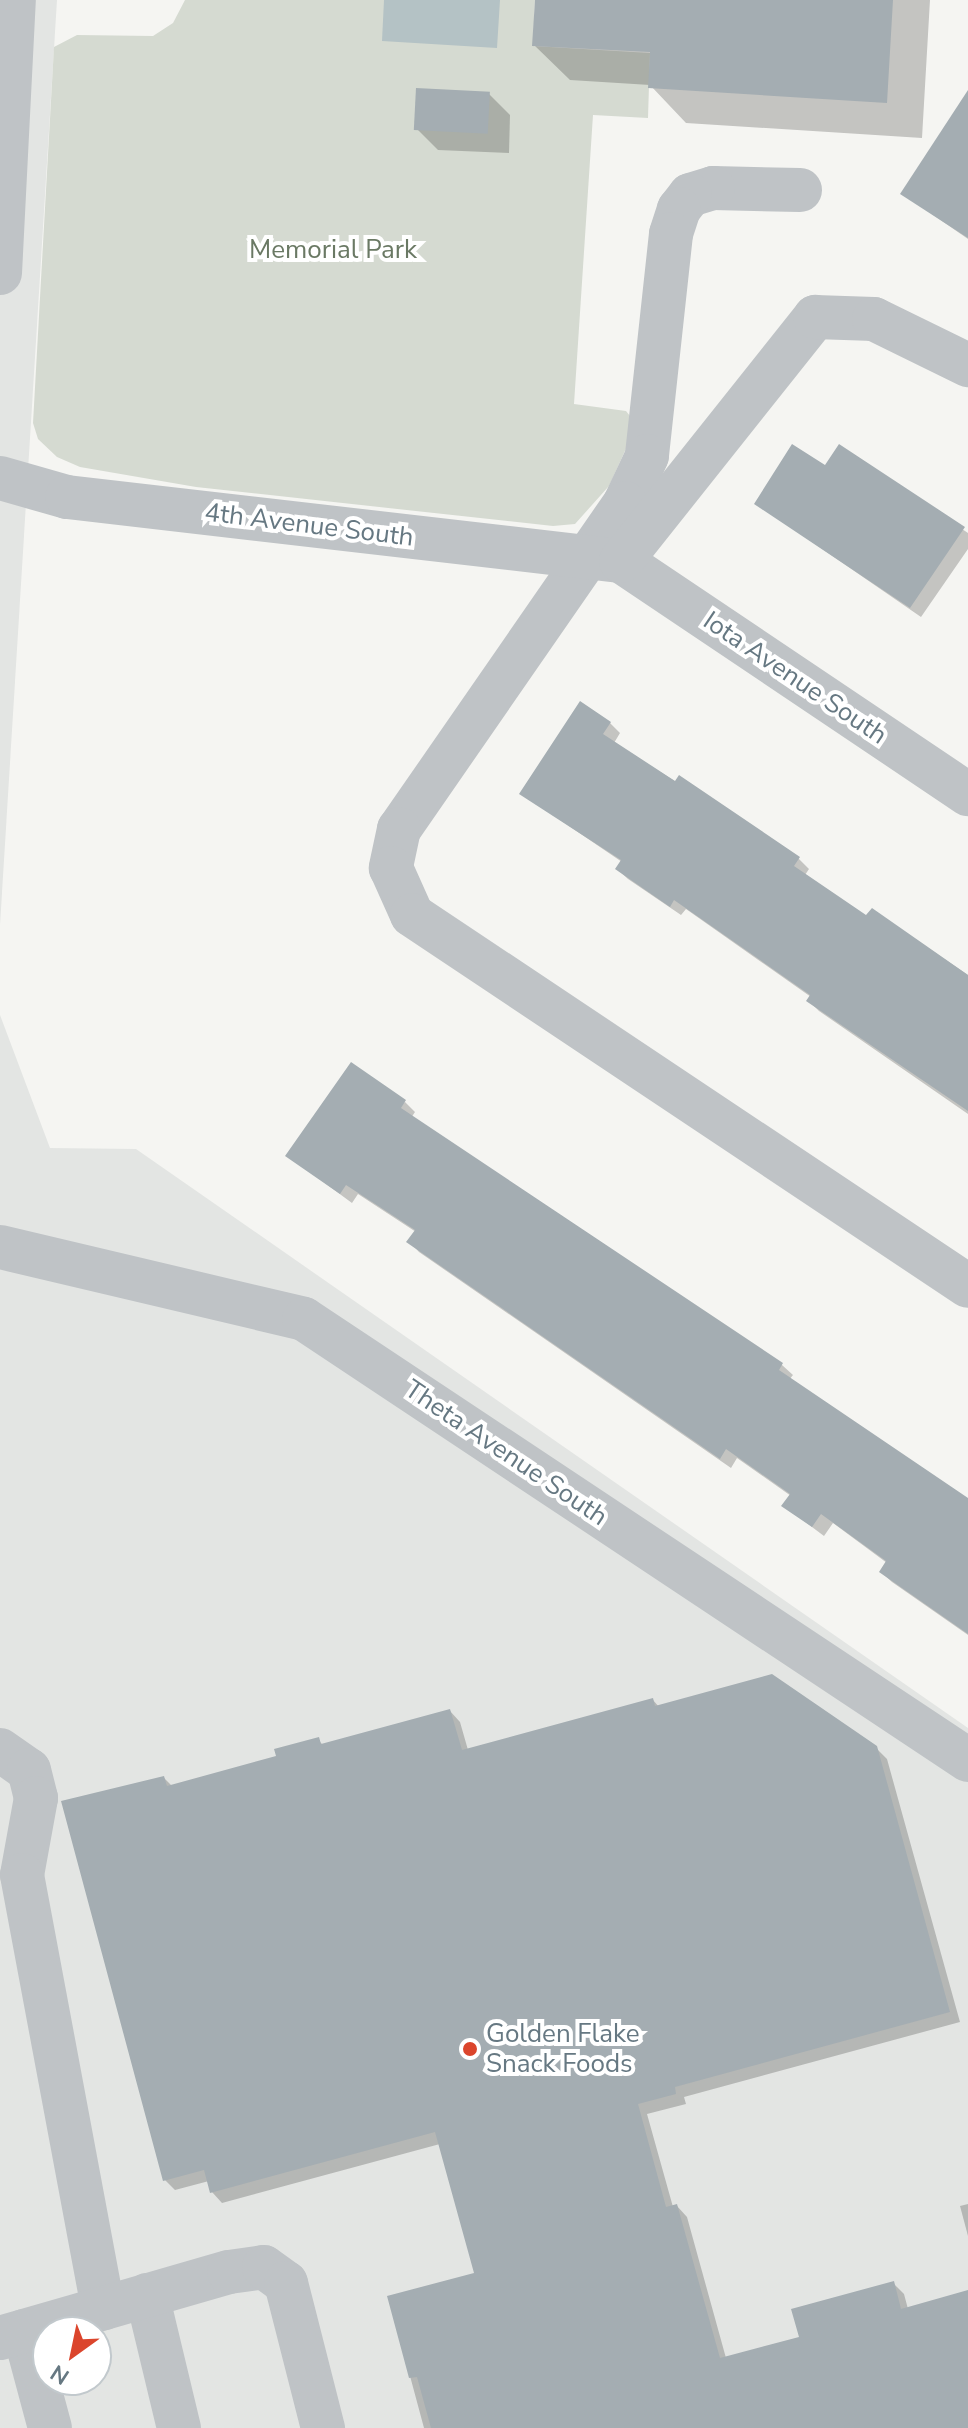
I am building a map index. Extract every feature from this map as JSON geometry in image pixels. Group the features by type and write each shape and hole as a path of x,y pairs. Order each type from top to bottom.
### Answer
{"street":[{"path":"0,273 14,0"},
{"path":"604,559 647,456 671,234 679,209 690,195 713,188 800,190"},
{"path":"968,365 874,319 815,317 604,559 399,829 391,868 412,915 968,1286"},
{"name":"4th Avenue South","path":"0,478 67,497 604,559"},
{"name":"Iota Avenue South","path":"604,559 968,794"},
{"name":"Theta Avenue South","path":"0,1247 304,1319 968,1760"},
{"path":"0,1750 29,1770 36,1798 22,1875 103,2308"},
{"path":"50,2428 12,2335 229,2272 264,2267 286,2283 323,2428"},
{"path":"147,2295 179,2428"}],"shaded area":[{"path":"0,0 57,0 0,925"},
{"path":"384,0 500,0 497,48 382,41"},
{"name":"Golden Flake Snack Foods","path":"0,1015 50,1148 136,1149 968,1728 968,2428 0,2428"}],"green space":[{"name":"Memorial Park","path":"185,0 535,0 533,46 650,53 648,118 593,115 574,404 626,411 630,416 629,442 609,486 575,524 553,526 196,487 80,467 57,457 38,439 33,423 54,47 77,35 153,36 173,23"}],"building":[{"path":"535,0 893,0 887,103 648,88 650,52 532,46"},
{"path":"416,88 490,92 488,134 414,130"},
{"path":"968,90 968,238 900,194"},
{"path":"792,444 825,465 839,444 965,527 910,608 754,504"},
{"path":"580,701 611,722 603,734 675,781 679,775 800,857 794,866 866,915 872,908 968,975 968,1111 806,1001 810,995 674,900 670,907 615,869 621,860 519,794"},
{"path":"351,1062 406,1100 401,1108 783,1363 779,1370 968,1498 968,1634 879,1572 886,1561 821,1514 812,1527 781,1506 790,1494 726,1449 720,1459 406,1242 415,1230 346,1185 340,1194 285,1156"},
{"name":"Golden Flake Snack Foods","path":"772,1674 877,1746 950,2012 675,2087 676,2094 638,2104 666,2207 677,2204 720,2358 799,2337 791,2309 894,2281 901,2309 968,2290 968,2428 431,2428 417,2377 409,2378 387,2296 474,2273 435,2132 210,2193 204,2170 163,2181 61,1801 164,1776 167,1786 276,1756 274,1749 319,1737 321,1744 450,1709 462,1750 653,1698 655,1706"}],"place":[{"name":"Golden Flake Snack Foods","path":"470,2049"}]}
